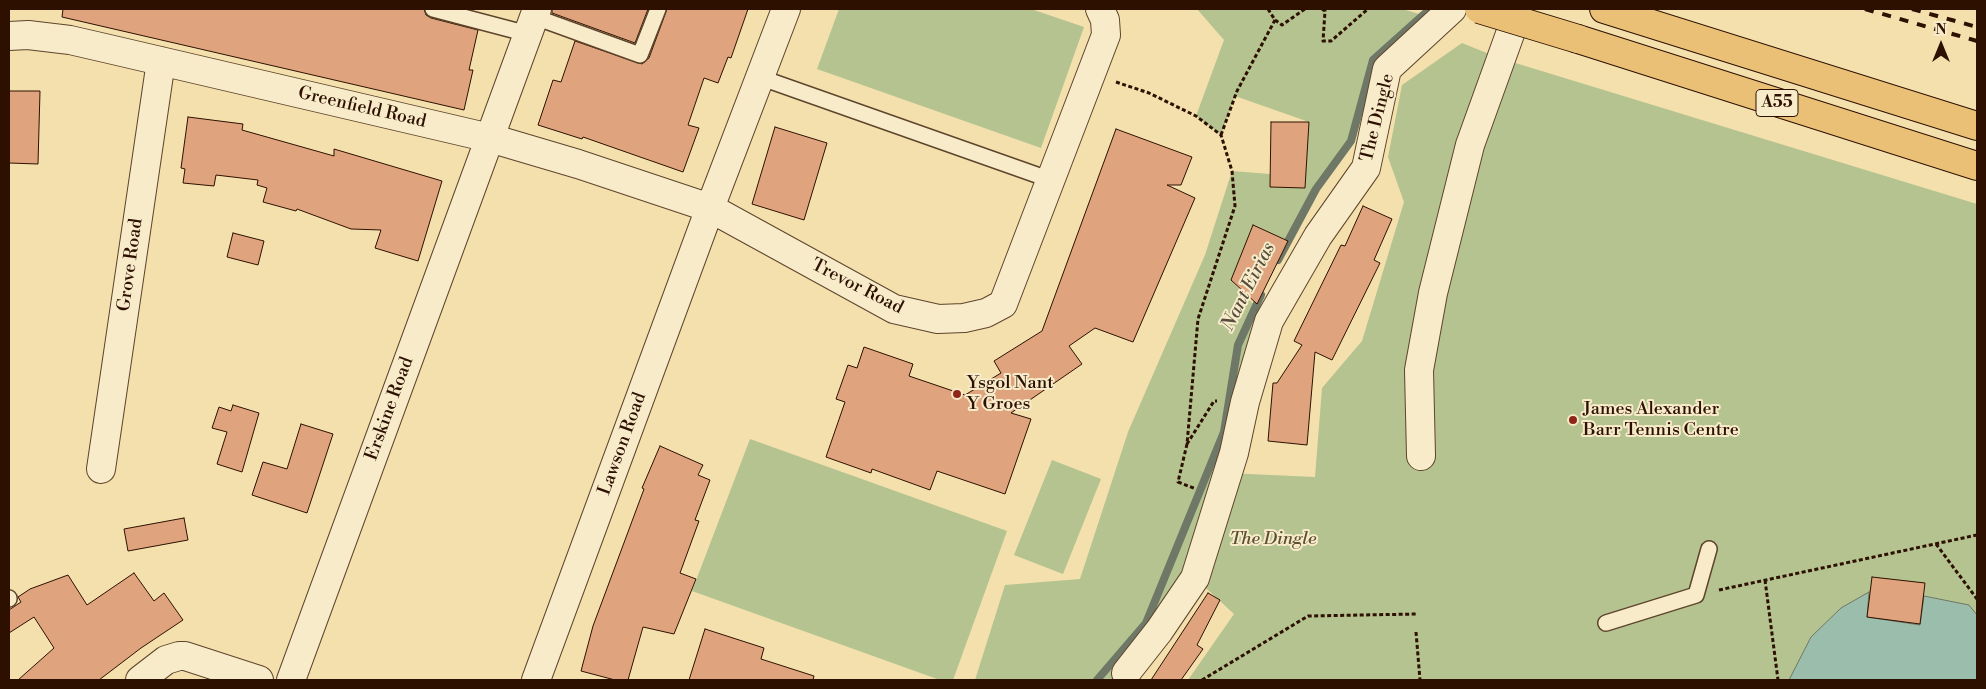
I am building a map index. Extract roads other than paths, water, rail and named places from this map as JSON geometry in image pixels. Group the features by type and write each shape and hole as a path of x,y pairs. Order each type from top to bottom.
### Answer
{"highway":[{"name":"A55","path":"1479,9 1977,166"},
{"name":"A55","path":"1604,9 1977,126"}],"street":[{"path":"710,208 786,9"},
{"name":"Trevor Road","path":"710,208 894,310 938,319 964,318 986,312 1003,304 1106,35 1106,20 1100,9"},
{"name":"The Dingle","path":"1126,673 1159,631 1195,578 1234,453 1245,402 1269,321 1318,236 1366,168 1387,69 1452,9"},
{"path":"1421,456 1419,370 1433,293 1470,145 1519,9"},
{"name":"Erskine Road","path":"291,680 533,20"},
{"name":"Greenfield Road","path":"9,36 28,35 70,40 490,138 710,208"},
{"name":"Grove Road","path":"101,470 161,61"},
{"name":"Lawson Road","path":"536,680 710,208"},
{"path":"140,680 166,660 179,656 185,656 259,680"}],"lane":[{"path":"432,9 533,20 640,55 658,9"},
{"path":"759,77 1051,180"},
{"path":"1606,623 1696,595 1709,550"}],"waterway":[{"name":"Nant Eirias","path":"1278,260 1316,189 1351,141 1373,60 1430,9"},
{"name":"Nant Eirias","path":"1097,680 1146,623 1224,432 1238,345 1261,295"}],"railway":[{"path":"1865,9 1977,41"},
{"path":"1912,9 1977,27"}],"place":[{"name":"Ysgol Nant Y Groes","path":"957,394"},
{"name":"James Alexander Barr Tennis Centre","path":"1573,420"}]}
